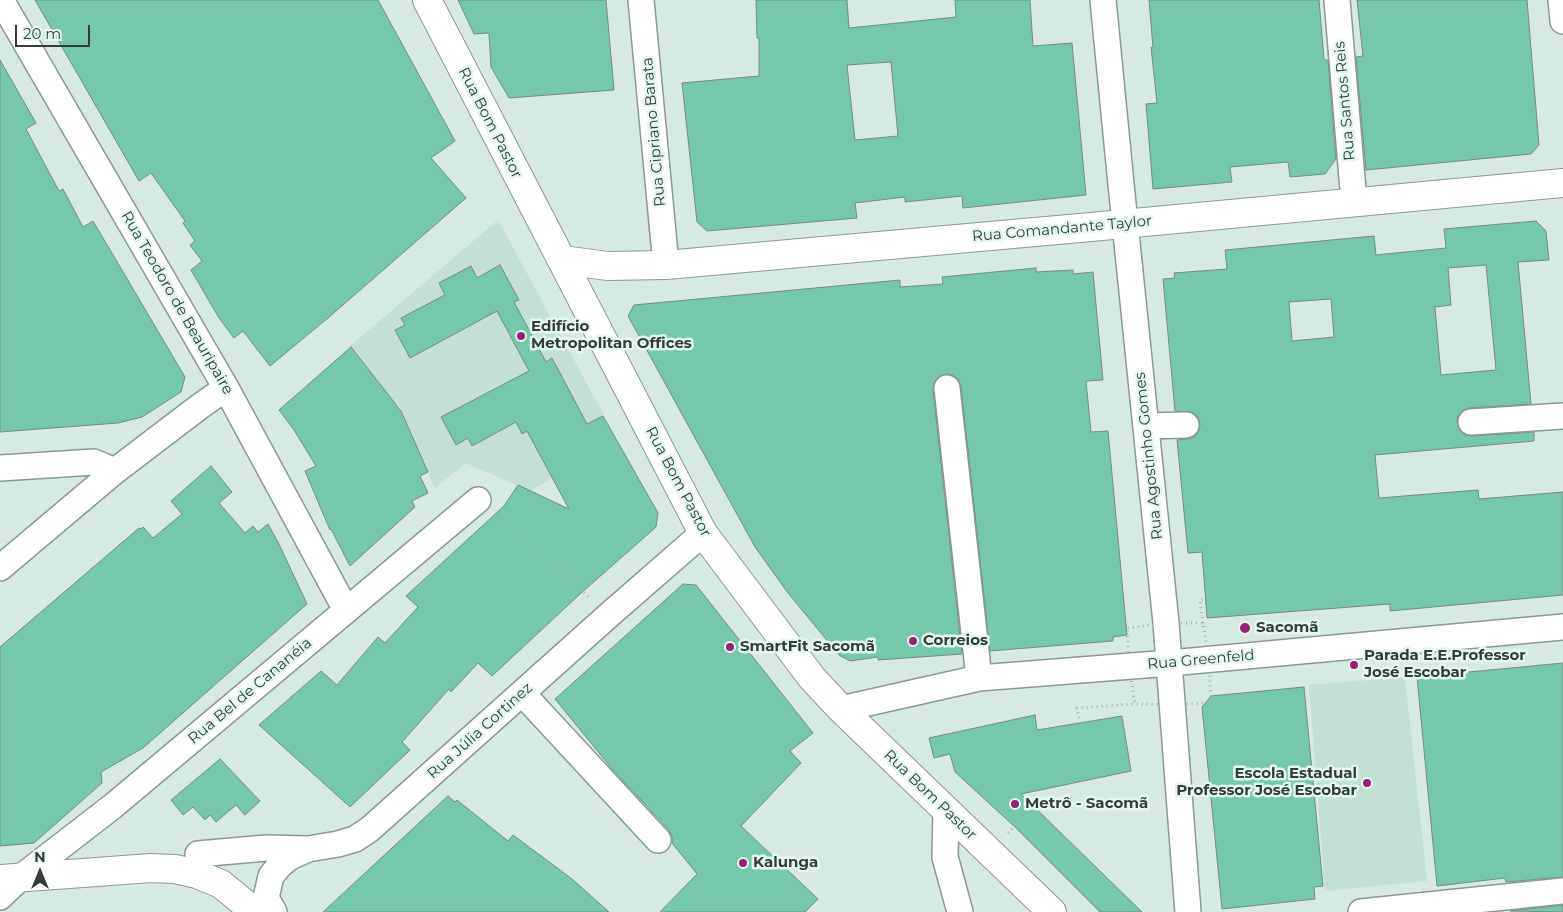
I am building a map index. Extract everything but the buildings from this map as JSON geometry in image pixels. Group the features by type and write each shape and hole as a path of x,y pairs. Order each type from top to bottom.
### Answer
{"main road":[{"name":"Rua Bom Pastor","path":"426,0 703,532 812,678 841,710 1052,912"},
{"name":"Rua Comandante Taylor","path":"562,260 608,266 666,265 1563,183"},
{"path":"10,878 151,868 175,869 197,874 221,884 255,912"}],"street":[{"name":"Rua Teodoro de Beauripaire","path":"1,0 226,388 346,610"},
{"name":"Rua Cipriano Barata","path":"641,0 666,265"},
{"name":"Rua Agostinho Gomes","path":"1103,0 1170,663 1188,912"},
{"name":"Rua Santos Reis","path":"1337,0 1354,202"},
{"path":"1561,0 1563,21"},
{"path":"0,568 115,471 226,388"},
{"path":"948,388 979,678"},
{"path":"1471,422 1563,416"},
{"path":"1146,426 1186,425"},
{"path":"0,468 94,462 115,471"},
{"name":"Rua Bel de Cananéia","path":"0,897 10,878 113,806 478,500"},
{"name":"Rua Júlia Cortinez","path":"274,912 266,898 271,876 280,865 290,857 308,849 355,839 370,829 703,532"},
{"name":"Rua Greenfeld","path":"841,710 979,678 1170,663 1563,627"},
{"path":"522,693 658,840"},
{"path":"946,811 945,857 960,912"},
{"path":"198,854 266,848 308,849"},
{"path":"1361,912 1485,905 1563,891"}],"path":[{"path":"478,500 609,615"},
{"path":"1203,623 1200,600 1205,599"},
{"path":"1080,723 1077,708 1135,704"}],"shaded area":[{"path":"498,220 604,415 538,451 552,478 530,491 466,463 435,488 398,403 395,405 350,346"},
{"name":"Escola Estadual Professor José Escobar","path":"1405,677 1427,881 1325,891 1309,685"}],"place":[{"name":"Edifício Metropolitan Offices","path":"521,336"},
{"name":"Sacomã","path":"1245,628"},
{"name":"Correios","path":"913,641"},
{"name":"SmartFit Sacomã","path":"730,647"},
{"name":"Parada E.E.Professor José Escobar","path":"1354,665"},
{"name":"Escola Estadual Professor José Escobar","path":"1367,783"},
{"name":"Metrô - Sacomã","path":"1015,804"},
{"name":"Kalunga","path":"743,863"}]}
